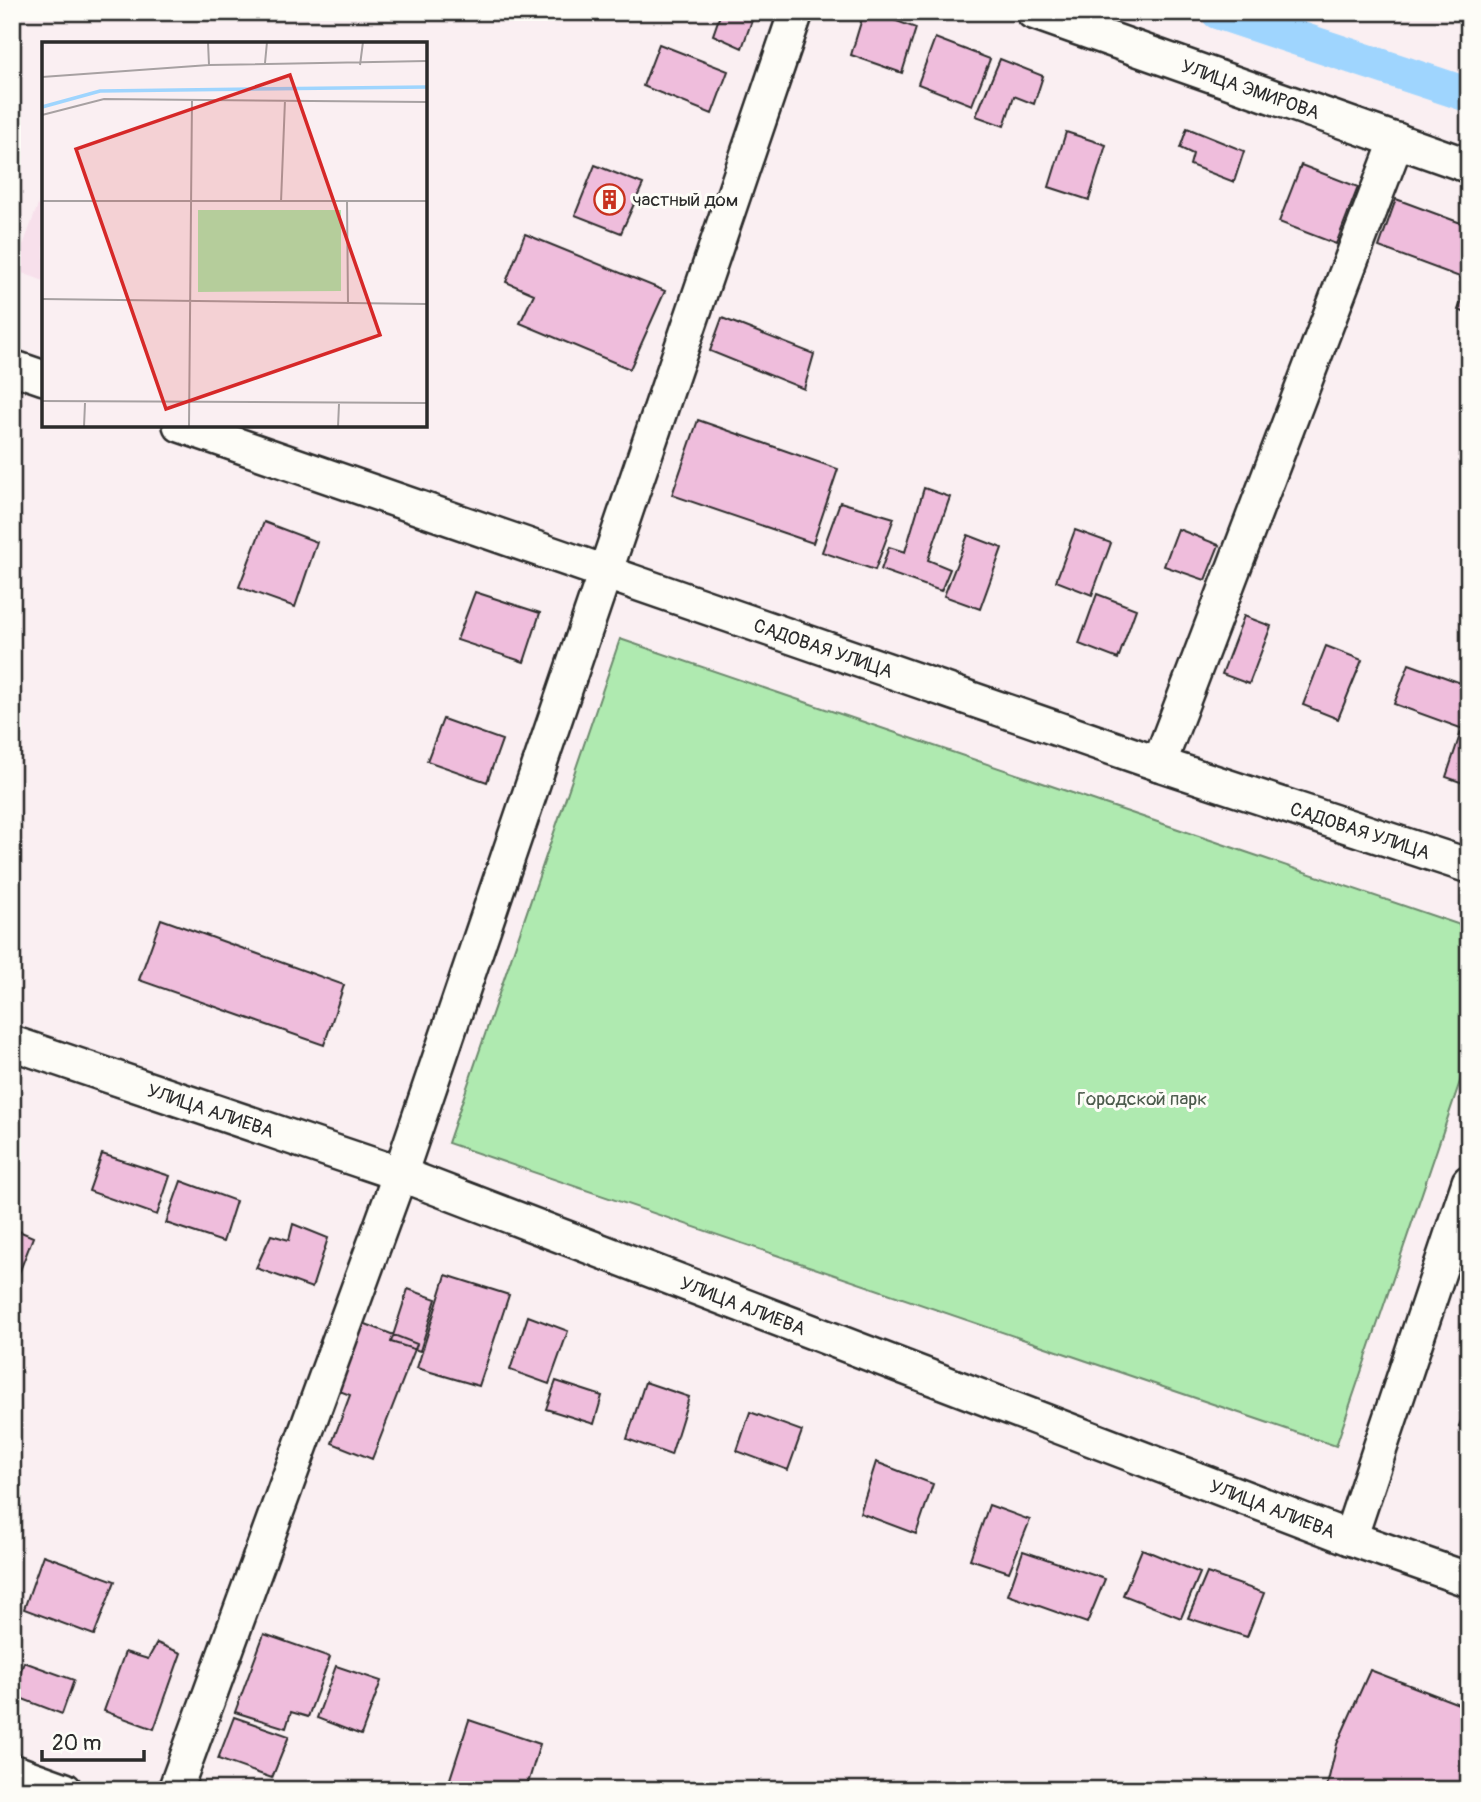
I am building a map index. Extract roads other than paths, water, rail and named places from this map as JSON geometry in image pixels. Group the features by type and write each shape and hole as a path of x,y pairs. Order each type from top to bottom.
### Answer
{"street":[{"path":"175,1790 400,1174 796,12"},
{"name":"УЛИЦА ЭМИРОВА","path":"1033,12 1469,166"},
{"path":"1159,764 1397,140"},
{"path":"12,367 42,377"},
{"name":"САДОВАЯ УЛИЦА","path":"186,427 1159,764 1469,866"},
{"name":"УЛИЦА АЛИЕВА","path":"12,1043 400,1174 1350,1538 1469,1580"},
{"path":"1350,1538 1469,1182"},
{"path":"12,1771 65,1790"}],"waterway":[{"path":"1218,12 1469,95"}],"place":[{"name":"частный дом","path":"609,199"}],"park label":[{"name":"Городской парк","path":"1142,1098"}]}
